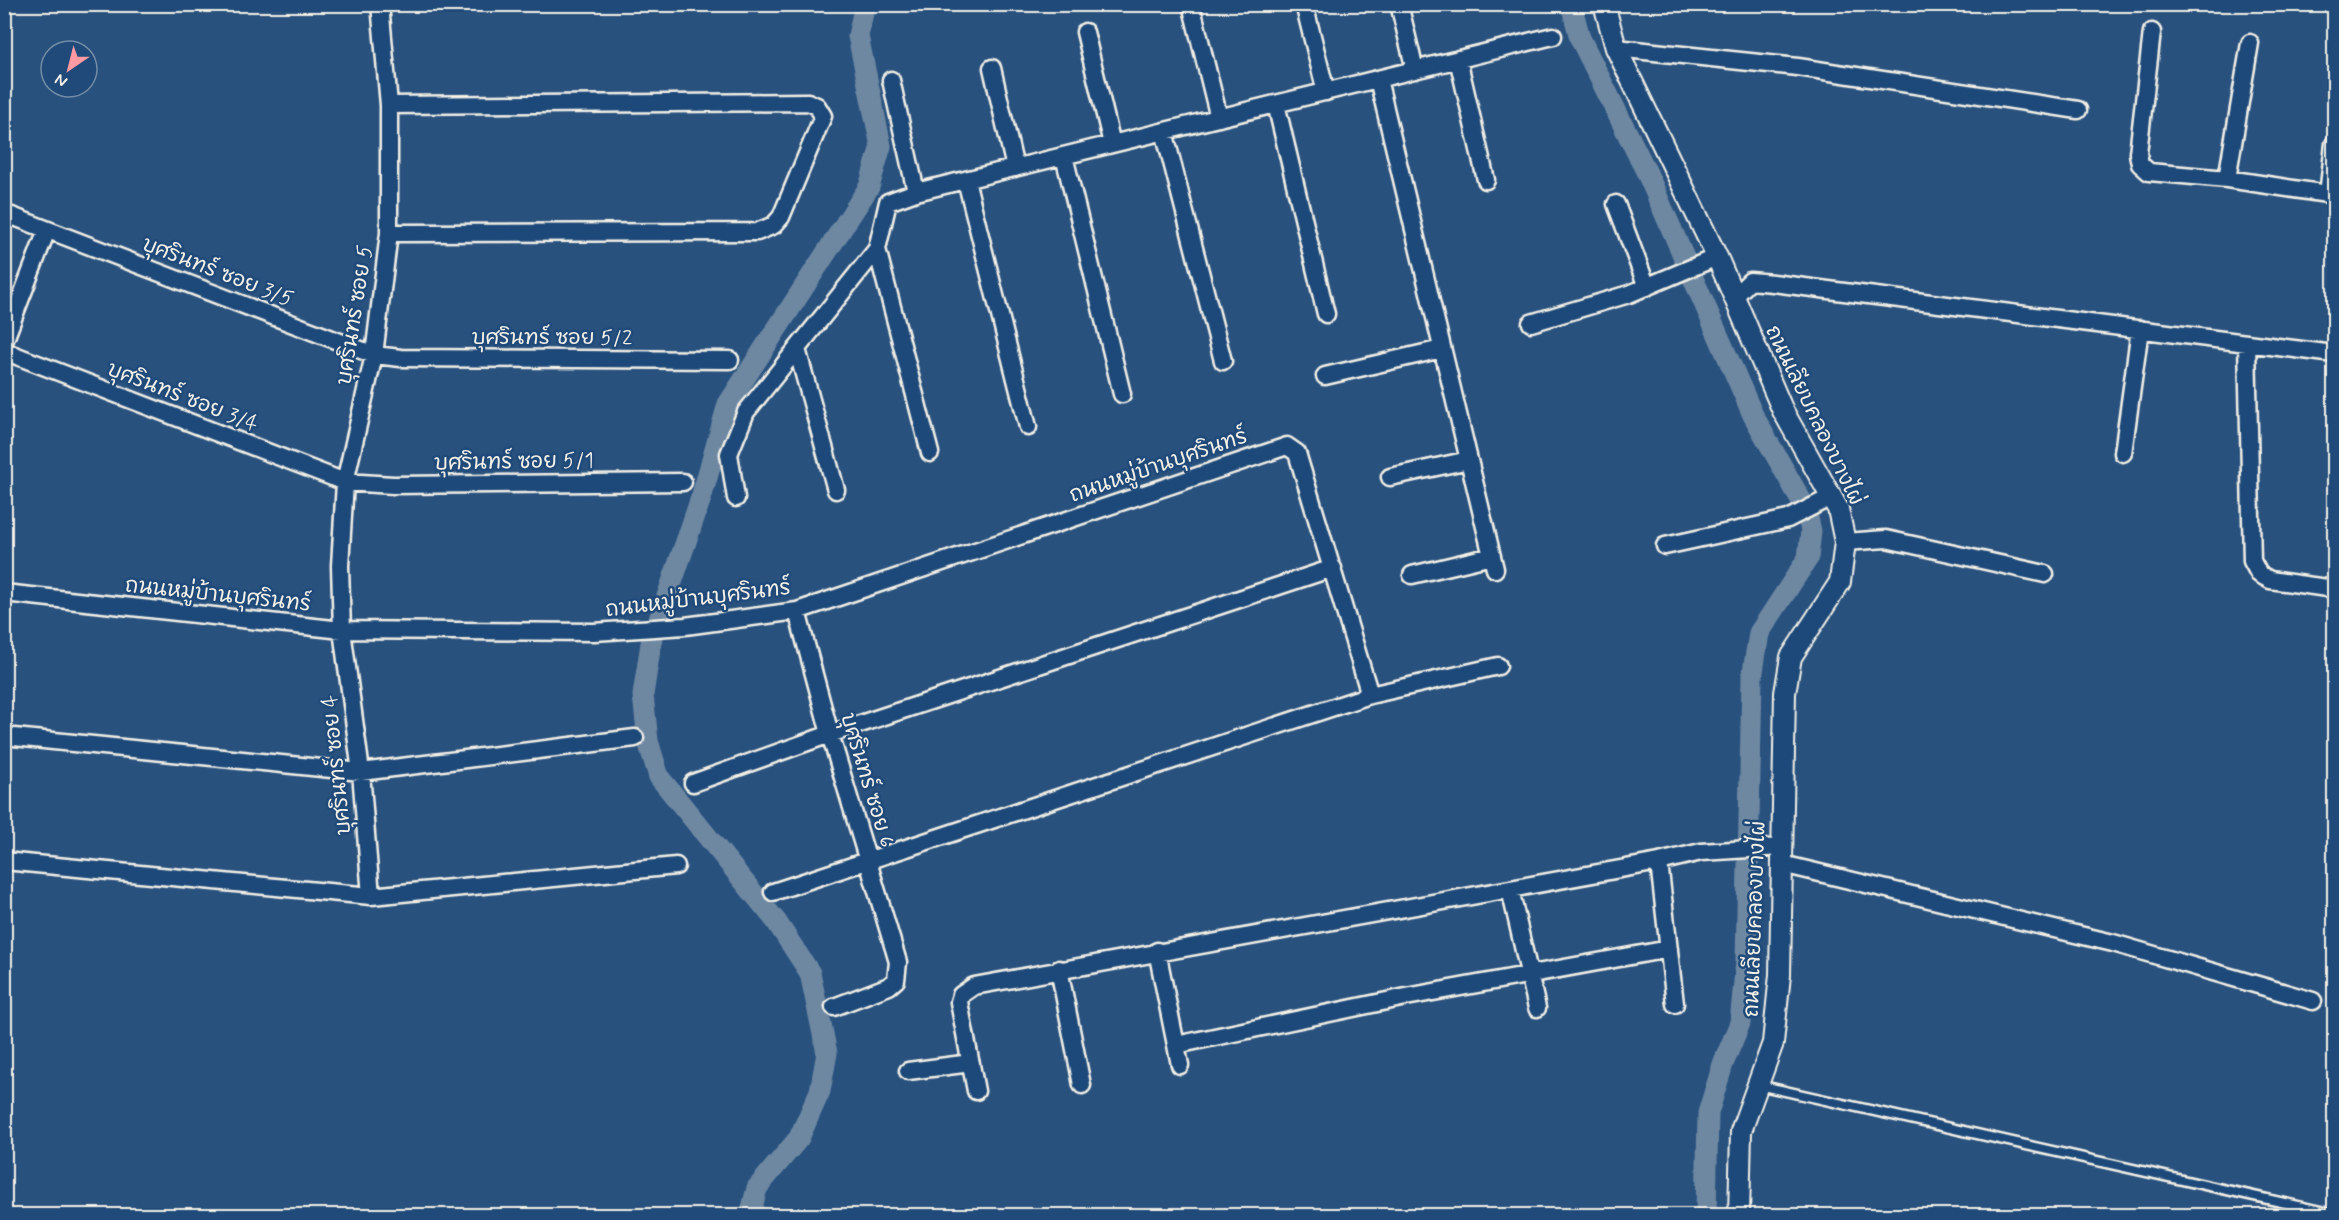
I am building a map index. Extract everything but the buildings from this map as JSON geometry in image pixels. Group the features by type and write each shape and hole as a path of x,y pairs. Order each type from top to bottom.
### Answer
{"street":[{"name":"บุศรินทร์ ซอย 5","path":"342,630 340,566 345,482 374,355 389,233 389,105 380,4"},
{"path":"1191,4 1219,118"},
{"path":"1304,4 1326,92"},
{"path":"1399,4 1415,70"},
{"name":"ถนนเลียบคลองบางไผ่","path":"1604,4 1616,48 1717,257 1783,411 1825,500 1838,509 1845,542 1840,582 1791,657 1785,693 1776,852 1779,975 1773,1043 1741,1131 1739,1215"},
{"path":"1085,32 1112,144"},
{"path":"2152,32 2138,153 2140,164 2149,172 2228,179 2331,194 2334,144"},
{"path":"736,498 729,454 746,412 877,249 888,202 916,192 1553,36"},
{"path":"2228,179 2250,44"},
{"path":"1616,48 1798,68 2078,110"},
{"path":"1458,59 1486,180"},
{"path":"993,68 1015,168"},
{"path":"1378,79 1494,562 1412,574"},
{"path":"891,80 916,192"},
{"path":"389,105 808,102 818,106 823,116 781,217 774,225 758,232 389,233"},
{"path":"1276,104 1326,314"},
{"path":"1164,131 1223,361"},
{"path":"1064,156 1122,394"},
{"path":"966,180 1028,427"},
{"path":"1616,204 1647,286"},
{"name":"บุศรินทร์ ซอย 3/5","path":"4,213 374,355"},
{"path":"4,342 47,230"},
{"path":"877,249 930,453"},
{"path":"1531,323 1647,286 1717,257"},
{"path":"1733,298 1750,281 2334,354"},
{"path":"2123,453 2140,329"},
{"path":"2247,343 2252,561 2259,574 2270,580 2334,589"},
{"path":"1325,376 1442,348"},
{"path":"797,349 836,490"},
{"name":"บุศรินทร์ ซอย 3/4","path":"4,351 345,482"},
{"name":"บุศรินทร์ ซอย 5/2","path":"374,355 401,358 730,360"},
{"name":"ถนนหมู่บ้านบุศรินทร์","path":"4,593 342,630 639,631 685,626 797,611 1282,447 1292,448 1297,453 1333,568"},
{"path":"1390,477 1469,460"},
{"name":"บุศรินทร์ ซอย 5/1","path":"345,482 393,485 683,482"},
{"path":"1665,546 1750,528 1800,514 1825,500"},
{"path":"1845,542 1886,538 2045,574"},
{"path":"693,783 830,734 1333,568 1370,696"},
{"name":"บุศรินทร์ ซอย 6","path":"797,611 830,734 898,962 896,980 888,986 834,1007"},
{"name":"บุศรินทร์ ซอย 4","path":"342,630 361,772 371,896"},
{"path":"772,892 1370,696 1498,666"},
{"path":"4,736 361,772 635,738"},
{"path":"976,1091 959,1002 961,995 974,986 1724,849 1776,852 2113,943 2313,1001"},
{"path":"4,861 371,896 676,866"},
{"path":"1659,862 1675,1004"},
{"path":"1510,889 1538,1008"},
{"path":"1176,1046 1530,974 1669,949"},
{"path":"1157,951 1180,1065"},
{"path":"1059,969 1082,1085"},
{"path":"908,1071 971,1063"}],"lane":[{"path":"1757,1085 2334,1215"}],"waterway":[{"path":"750,1216 757,1188 799,1138 820,1091 827,1053 810,973 776,921 659,777 648,741 643,695 651,643 702,495 728,404 869,187 881,146 858,36 865,4"},
{"path":"1571,4 1580,38 1647,173 1753,415 1806,509 1811,531 1808,558 1759,633 1752,678 1746,961 1740,1023 1723,1064 1708,1113 1706,1216"}]}
